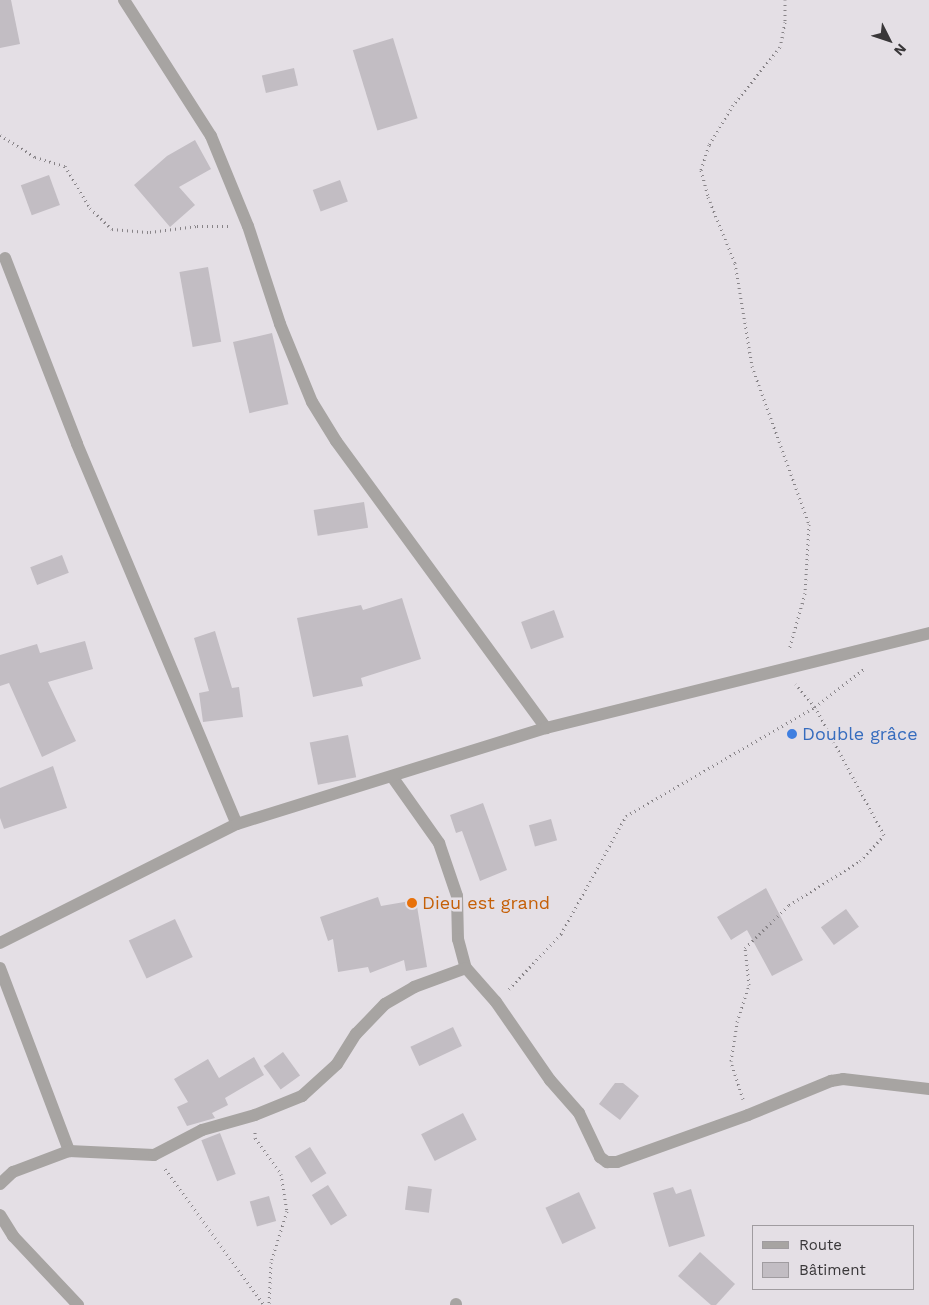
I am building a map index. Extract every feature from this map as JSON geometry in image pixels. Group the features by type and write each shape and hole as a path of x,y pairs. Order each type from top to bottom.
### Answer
{"street":[{"path":"124,0 212,136 248,226 280,324 312,402 336,441 546,728"},
{"path":"5,258 77,444 237,824"},
{"path":"0,942 237,824 392,778 546,728 929,633"},
{"path":"392,778 440,843 457,896 458,939 466,968 496,1002 550,1080 579,1113 600,1158 608,1162 617,1162 844,1079 929,1089"},
{"path":"0,968 69,1151"},
{"path":"0,1184 13,1172 69,1151 154,1155 202,1130 255,1115 302,1096 337,1064 356,1034 385,1004 414,987 466,968"},
{"path":"0,1214 13,1236 78,1305"}],"path":[{"path":"748,1115 731,1061 737,1022 749,985 745,948 789,905 860,861 884,835 815,707 785,670 804,593 809,524 752,366 735,263 708,197 701,170 708,145 733,105 780,47 785,22 785,0"},
{"path":"0,135 35,157 65,166 90,208 112,229 150,232 197,226 248,226"},
{"path":"496,1002 561,934 626,816 815,707 868,666"},
{"path":"255,1115 255,1138 281,1174 287,1211 271,1262 269,1305"},
{"path":"154,1155 264,1305"}],"building":[{"path":"0,0 11,0 20,44 0,48"},
{"path":"393,38 418,118 377,131 353,50"},
{"path":"294,68 298,86 266,93 262,75"},
{"path":"195,140 211,169 179,187 195,205 170,227 134,185 167,156"},
{"path":"49,175 60,205 32,215 21,185"},
{"path":"340,180 348,202 321,212 313,190"},
{"path":"208,267 221,342 193,347 179,272"},
{"path":"272,333 288,404 249,413 233,342"},
{"path":"364,502 368,528 318,536 314,510"},
{"path":"62,555 69,573 37,585 30,567"},
{"path":"402,598 421,659 361,678 363,686 313,697 297,618 361,605 363,610"},
{"path":"554,610 564,637 531,649 521,622"},
{"path":"215,631 232,688 239,687 243,717 203,722 199,693 209,691 194,638"},
{"path":"85,641 93,669 48,682 76,741 42,757 9,683 0,686 0,655 37,644 40,653"},
{"path":"348,735 356,777 318,785 310,742"},
{"path":"53,766 67,808 4,829 0,818 0,788"},
{"path":"483,803 507,870 480,881 462,831 456,833 450,815"},
{"path":"551,819 557,840 535,846 529,825"},
{"path":"766,888 803,960 772,976 747,930 731,940 717,917"},
{"path":"378,897 381,906 416,900 427,967 406,971 404,960 370,973 368,967 338,972 333,939 328,941 320,917"},
{"path":"846,909 859,927 834,945 821,927"},
{"path":"175,919 193,957 147,979 129,941"},
{"path":"453,1027 462,1046 419,1066 410,1047"},
{"path":"283,1052 300,1075 281,1090 264,1066"},
{"path":"254,1057 264,1075 225,1098 228,1105 212,1113 215,1118 187,1126 177,1107 188,1102 174,1079 208,1059 219,1078"},
{"path":"615,1083 623,1083 639,1096 620,1120 599,1104"},
{"path":"463,1113 477,1140 435,1161 421,1134"},
{"path":"220,1133 236,1174 217,1181 201,1140"},
{"path":"310,1147 326,1173 311,1183 295,1157"},
{"path":"328,1185 347,1216 331,1226 312,1195"},
{"path":"408,1186 432,1189 429,1213 405,1210"},
{"path":"673,1187 676,1194 691,1189 705,1236 669,1247 653,1193"},
{"path":"579,1192 596,1228 562,1244 545,1208"},
{"path":"269,1196 276,1221 257,1227 250,1202"},
{"path":"700,1252 735,1284 716,1305 711,1305 678,1276"}],"place":[{"name":"Double grâce","path":"792,734"},
{"name":"Dieu est grand","path":"412,903"}]}
